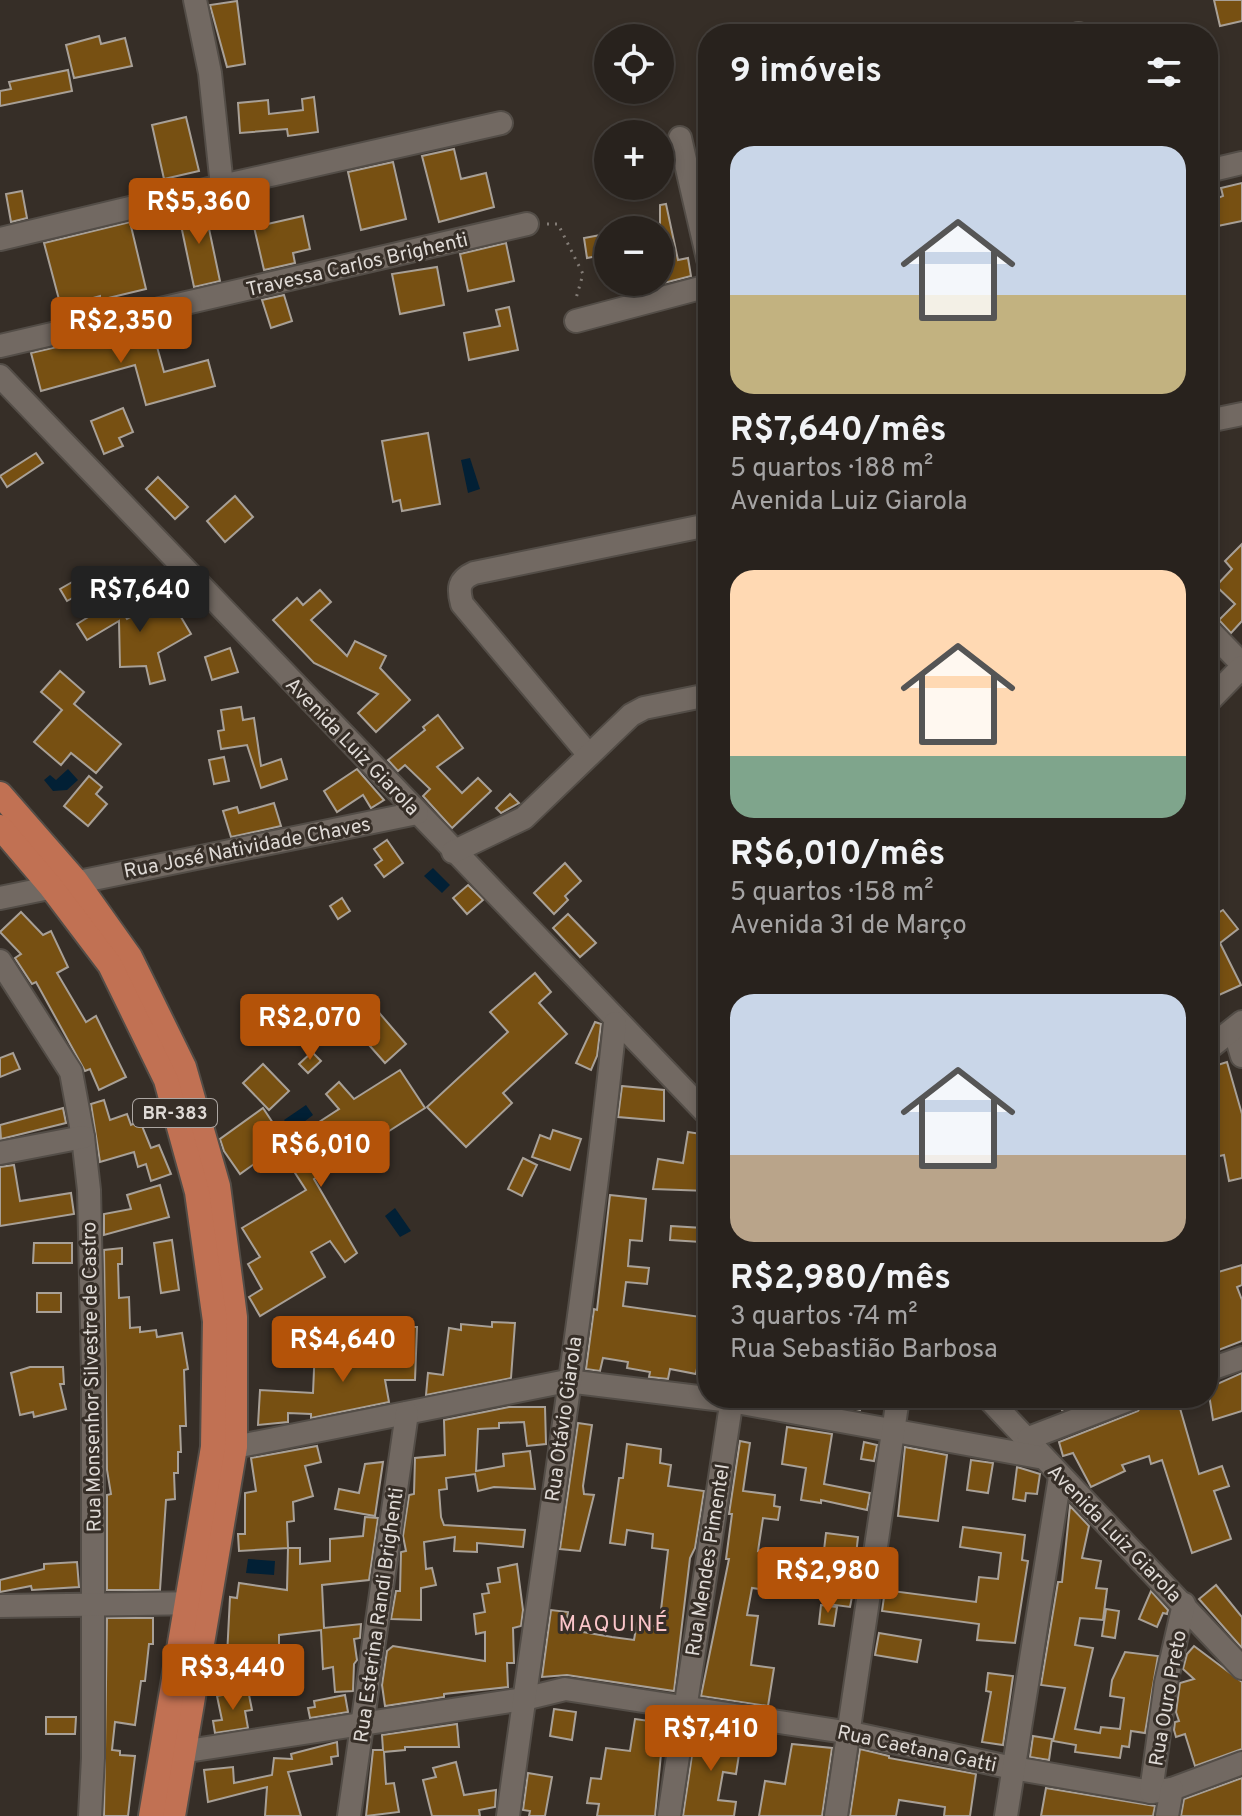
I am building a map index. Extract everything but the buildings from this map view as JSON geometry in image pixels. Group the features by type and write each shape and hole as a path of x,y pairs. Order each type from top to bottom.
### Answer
{"main road":[{"name":"BR-383","path":"0,794 76,881 130,957 175,1074 225,1319 224,1447 171,1751 151,1816"},
{"name":"BR-383","path":"0,827 51,887 110,965 175,1074"},
{"name":"BR-383","path":"171,1751 173,1816"}],"street":[{"path":"195,0 212,86 222,186"},
{"path":"0,239 501,123"},
{"path":"680,138 698,216"},
{"path":"1218,169 1242,163"},
{"name":"Travessa Carlos Brighenti","path":"0,346 527,224"},
{"path":"576,321 698,289"},
{"name":"Avenida Luiz Giarola","path":"0,376 615,1023 698,1105"},
{"path":"1218,419 1242,414"},
{"path":"589,755 462,604 459,586 464,577 474,573 698,527"},
{"path":"1218,640 1242,666 1218,691"},
{"path":"453,852 524,818 631,715 644,708 698,697"},
{"name":"Rua José Natividade Chaves","path":"0,898 417,813"},
{"name":"Rua Monsenhor Silvestre de Castro","path":"0,961 71,1072 83,1137 91,1264 93,1602 90,1816"},
{"name":"Rua Otávio Giarola","path":"508,1816 567,1381 595,1205 615,1023"},
{"path":"1218,1041 1238,1026 1242,1056"},
{"path":"0,1153 83,1137"},
{"path":"1218,1366 1242,1358"},
{"path":"224,1447 567,1381 698,1396"},
{"name":"Rua Mendes Pimentel","path":"669,1816 731,1408"},
{"path":"778,1408 1044,1458"},
{"path":"836,1816 851,1733 896,1408"},
{"name":"Avenida Luiz Giarola","path":"998,1408 1242,1668"},
{"path":"1029,1438 1107,1408"},
{"name":"Rua Esterina Randi Brighenti","path":"349,1816 407,1413"},
{"path":"1006,1816 1060,1477"},
{"path":"0,1606 93,1602 197,1603"},
{"name":"Rua Ouro Preto","path":"1167,1816 1162,1790 1166,1683 1184,1604"},
{"name":"Rua Caetana Gatti","path":"171,1751 363,1725 524,1699 565,1689 685,1705 851,1733 1013,1768 1162,1790"},
{"path":"1162,1790 1242,1763"}],"path":[{"path":"527,224 558,224 583,274 583,284 569,312 576,321"}],"water":[{"path":"470,458 480,489 468,493 461,460"},
{"path":"68,769 78,780 67,790 53,791 44,780 50,775 56,780"},
{"path":"433,868 450,885 442,893 424,876"},
{"path":"306,1105 313,1115 292,1131 284,1120"},
{"path":"395,1208 411,1231 400,1237 385,1216"},
{"path":"248,1559 275,1561 274,1575 246,1573"}],"district":[{"name":"MAQUINÉ","path":"614,1623"}]}
